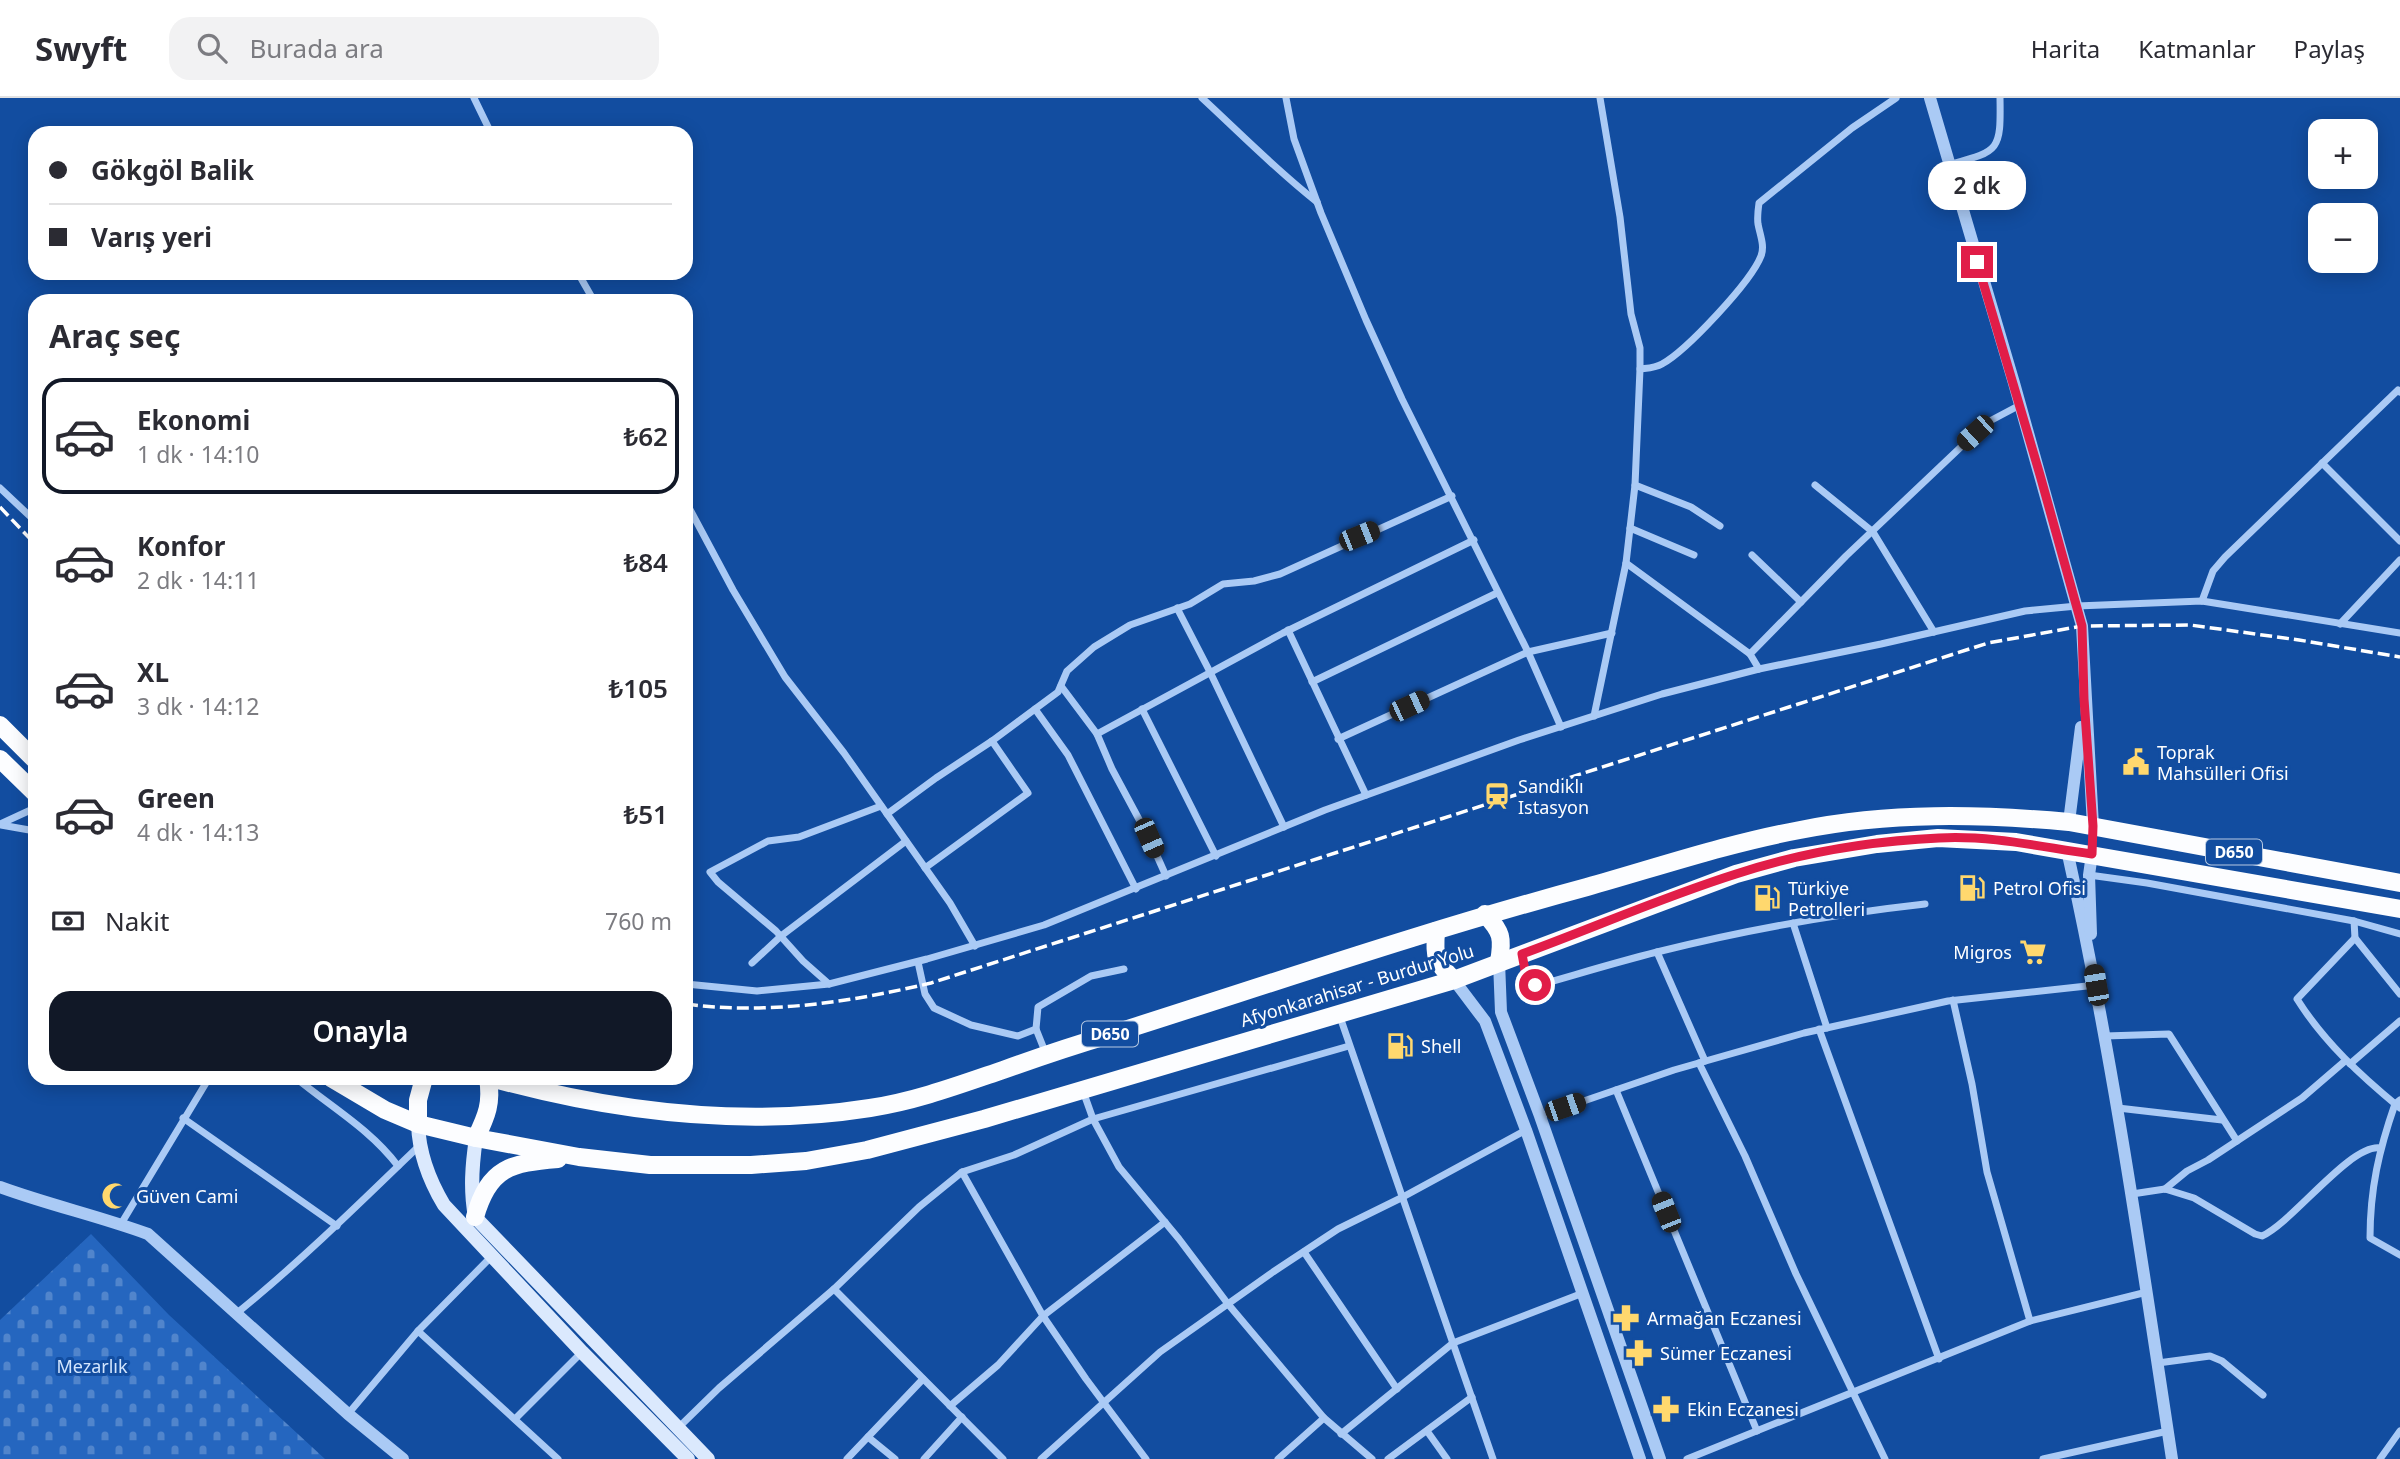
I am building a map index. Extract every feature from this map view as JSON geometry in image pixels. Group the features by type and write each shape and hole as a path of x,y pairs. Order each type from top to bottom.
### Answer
{"highway":[{"path":"0,725 28,753"},
{"path":"0,759 28,786"},
{"name":"Afyonkarahisar - Burdur Yolu","path":"518,1085 638,1110 721,1117 857,1110 906,1101 1485,915 1799,830 1839,824 1930,816 2018,817 2069,822 2400,883"},
{"path":"2067,850 2069,822"},
{"path":"2092,854 2093,826"},
{"name":"Afyonkarahisar - Burdur Yolu","path":"343,1085 385,1110 418,1124 579,1157 650,1165 751,1165 806,1161 916,1138 1454,980 1736,874 1805,856 1877,844 1938,838 2016,842 2400,909"},
{"path":"1485,915 1499,928 1503,943 1499,962"},
{"path":"1436,931 1434,950 1438,965 1454,980"},
{"path":"418,1124 418,1100 422,1085"},
{"path":"476,1138 491,1097 490,1085"},
{"path":"475,1217 489,1183 504,1171 523,1162 579,1157"}],"main road":[{"path":"418,1124 419,1146 433,1188 444,1205 582,1352 688,1459"},
{"path":"476,1138 471,1198 475,1217 708,1459"}],"street":[{"path":"474,98 488,126"},
{"path":"1202,98 1278,172 1317,202"},
{"path":"1286,98 1294,139 1366,320 1402,399 1528,652 1561,727"},
{"path":"1594,716 1626,564 1636,485 1640,369 1640,348 1631,314 1618,205 1600,98"},
{"path":"1640,369 1662,364 1687,344 1752,271 1763,249 1758,224 1759,203 1852,128 1896,98"},
{"path":"1930,98 2082,626 2093,826"},
{"path":"1948,165 1990,152 1996,145 2001,133 2000,98"},
{"path":"2202,601 2213,571 2398,390 2400,392"},
{"path":"1750,654 1872,531 1988,422 2020,405"},
{"path":"2322,463 2400,541"},
{"path":"1636,485 1691,507 1720,526"},
{"path":"1815,485 1872,531 1934,632"},
{"path":"0,488 28,515"},
{"path":"887,814 1058,692 1067,671 1094,647 1130,625 1190,604 1223,584 1254,581 1280,574 1452,496"},
{"path":"693,515 733,590 785,677 844,753 950,903 975,946"},
{"path":"1630,528 1694,555"},
{"path":"1097,734 1289,630 1474,540"},
{"path":"1752,555 1801,602"},
{"path":"2340,624 2400,560"},
{"path":"1626,564 1750,654 1759,669"},
{"path":"1312,682 1497,593"},
{"path":"693,985 757,991 829,984 918,962 1044,925 1366,795 1662,694 1759,669 2025,611 2202,601 2400,634"},
{"path":"1177,608 1284,827"},
{"path":"1289,630 1366,795"},
{"path":"1338,739 1528,652 1612,633"},
{"path":"1061,686 1097,734 1166,876"},
{"path":"2069,822 2084,699"},
{"path":"1035,709 1068,755 1136,889"},
{"path":"1142,709 1216,856"},
{"path":"925,868 1028,793 992,741"},
{"path":"829,984 710,872 768,841 799,837 881,806"},
{"path":"0,824 28,811"},
{"path":"0,824 28,830"},
{"path":"752,963 781,936 906,841"},
{"path":"2067,850 2092,962 2133,1194 2172,1459"},
{"path":"2092,854 2089,875 2092,962"},
{"path":"2089,875 2354,921 2400,934"},
{"path":"1522,954 1527,981 1539,985 1657,952 1793,923 1926,904"},
{"path":"2354,921 2355,938 2400,994"},
{"path":"1793,923 1823,1028 1939,1359"},
{"path":"2355,938 2297,999 2348,1063 2398,1104 2380,1148 2374,1177 2370,1238 2400,1255"},
{"path":"1657,952 1702,1062 1797,1274 1885,1459"},
{"path":"918,962 925,995 934,1008 971,1025 1018,1036 1036,1028"},
{"path":"1499,962 1501,1012 1660,1459"},
{"path":"1046,1055 1036,1028 1038,1007 1090,976 1124,969"},
{"path":"1454,980 1485,1021 1526,1130 1640,1459"},
{"path":"1540,1116 1702,1062 1823,1028 1953,1000 2096,985"},
{"path":"1953,1000 1972,1084 1987,1172 2030,1321"},
{"path":"1339,1014 1493,1459"},
{"path":"2165,1189 2187,1171 2302,1098 2400,1021"},
{"path":"2105,1036 2169,1034 2238,1141"},
{"path":"678,1429 719,1388 834,1289 919,1207 962,1172 1014,1155 1093,1119 1349,1046"},
{"path":"121,1224 204,1085"},
{"path":"306,1085 364,1128 398,1166"},
{"path":"1082,1089 1093,1119 1119,1167 1228,1304 1324,1418 1372,1459"},
{"path":"1616,1090 1757,1431"},
{"path":"2118,1108 2222,1120"},
{"path":"183,1118 337,1226"},
{"path":"1041,1459 1160,1352 1304,1252 1338,1229 1526,1130"},
{"path":"236,1313 283,1276 419,1146"},
{"path":"2133,1194 2165,1189 2194,1198 2262,1236 2298,1209 2352,1160 2368,1149 2380,1148"},
{"path":"962,1172 1044,1316 1103,1403 1146,1459"},
{"path":"0,1187 40,1202 148,1234 348,1415 403,1459"},
{"path":"950,1406 998,1364 1044,1316 1165,1222"},
{"path":"1304,1252 1396,1389"},
{"path":"348,1415 418,1331 492,1257"},
{"path":"834,1289 1003,1459"},
{"path":"1687,1459 2030,1321 2147,1292"},
{"path":"1341,1434 1452,1343 1583,1293"},
{"path":"418,1331 558,1459"},
{"path":"515,1419 582,1352"},
{"path":"2158,1363 2210,1356 2222,1361 2263,1395"},
{"path":"847,1459 923,1379"},
{"path":"1388,1459 1472,1397"},
{"path":"924,1459 961,1417"},
{"path":"1278,1459 1324,1418"},
{"path":"1427,1431 1447,1459"},
{"path":"2043,1459 2168,1431"},
{"path":"2381,1459 2400,1431"},
{"path":"868,1437 895,1459"}],"green space":[{"name":"Mezarlık","path":"91,1234 169,1315 325,1459 0,1459 0,1320"}],"railway":[{"path":"0,507 28,537"},
{"path":"693,1005 747,1008 809,1005 931,983 1988,643 2082,626 2190,625 2400,657"}],"place":[{"name":"Toprak Mahsülleri Ofisi","path":"2136,762"},
{"name":"Sandıklı Istasyon","path":"1497,796"},
{"name":"Petrol Ofisi","path":"1972,888"},
{"name":"Türkiye Petrolleri","path":"1767,898"},
{"name":"Migros","path":"2033,952"},
{"name":"Shell","path":"1400,1046"},
{"name":"Güven Cami","path":"115,1196"},
{"name":"Armağan Eczanesi","path":"1626,1318"},
{"name":"Sümer Eczanesi","path":"1639,1353"},
{"name":"Ekin Eczanesi","path":"1666,1409"}],"route":[{"path":"1535,985 1527,981 1522,954 1736,874 1794,858 1877,844 1938,838 2016,842 2092,854 2093,826 2082,626 1977,262"}]}
